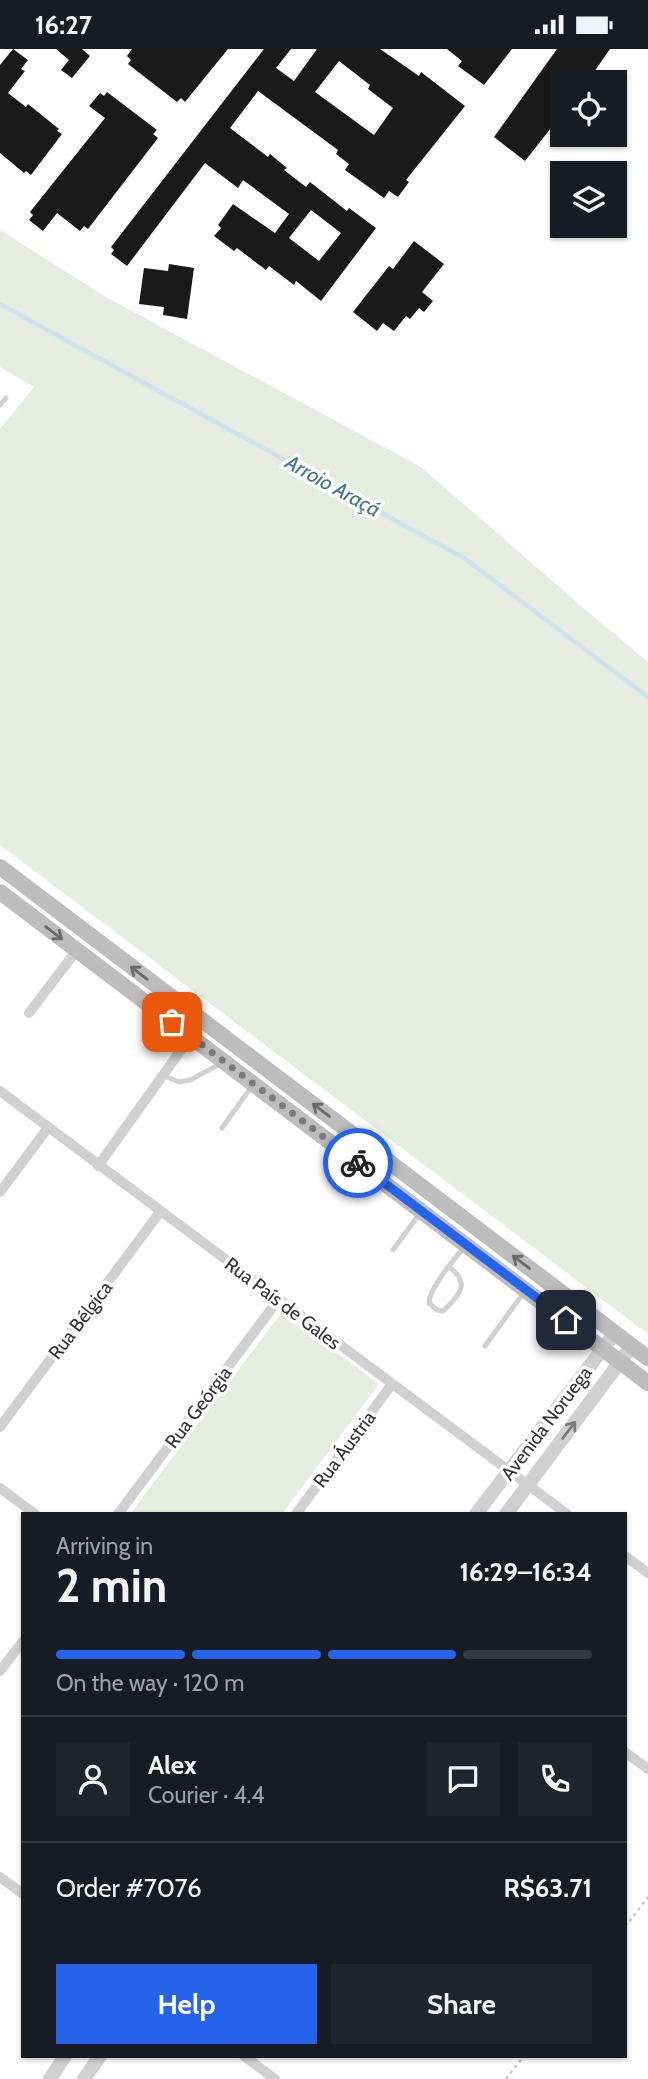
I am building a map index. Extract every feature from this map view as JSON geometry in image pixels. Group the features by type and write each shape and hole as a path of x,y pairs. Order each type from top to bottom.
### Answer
{"main road":[{"path":"0,867 648,1358"},
{"path":"0,892 648,1383"}],"street":[{"path":"29,1013 77,950"},
{"path":"98,1166 191,1037"},
{"name":"Rua País de Gales","path":"0,1091 47,1129 564,1512"},
{"path":"0,1192 47,1129"},
{"name":"Rua Bélgica","path":"0,1427 160,1212"},
{"name":"Rua Geórgia","path":"119,1512 278,1300"},
{"name":"Avenida Noruega","path":"478,1512 615,1333"},
{"name":"Avenida Noruega","path":"508,1512 632,1346"},
{"name":"Rua Áustria","path":"297,1512 392,1384"},
{"path":"0,1488 32,1512"},
{"path":"627,1557 648,1573"},
{"path":"0,1671 21,1644"},
{"path":"627,1753 648,1769"},
{"path":"0,1877 21,1888"},
{"path":"50,2079 64,2058"},
{"path":"84,2079 99,2058"},
{"path":"247,2058 275,2079"}],"lane":[{"path":"0,405 6,398"},
{"path":"162,1075 179,1082 190,1080 224,1062"},
{"path":"222,1128 254,1084"},
{"path":"393,1250 421,1211"},
{"path":"449,1267 463,1282 448,1307 443,1311 437,1310 429,1303 429,1296 449,1267 466,1245"},
{"path":"485,1346 526,1290"}],"path":[{"path":"627,1924 648,1897"},
{"path":"506,2079 522,2058"}],"shaded area":[{"path":"0,230 106,297 421,467 648,662 648,1334 0,845 0,429 34,387 0,367"},
{"path":"282,1312 379,1384 283,1512 132,1512"}],"building":[{"path":"13,49 28,60 21,69 25,71 8,93 26,107 28,104 62,134 31,175 26,171 24,173 0,153 0,65"},
{"path":"56,49 82,49 90,56 72,78 61,70 69,60"},
{"path":"132,49 228,49 185,102 181,98 177,102 128,64 131,60 127,56"},
{"path":"264,49 291,49 276,68 294,81 317,49 380,49 419,76 421,72 465,106 406,180 409,182 398,197 389,191 384,198 345,170 349,164 336,154 338,150 258,91 230,128 268,157 270,154 287,168 284,170 306,187 310,182 347,211 349,208 376,228 321,301 296,281 294,285 269,266 266,270 237,248 234,251 214,236 221,228 218,225 233,204 275,233 289,214 243,180 238,188 205,163 127,266 111,254 114,250 111,247","holes":["339,61 370,85 368,89 393,108 374,135 315,92","311,210 341,233 319,261 289,238"]},
{"path":"447,49 512,49 484,85 458,66 462,61"},
{"path":"557,49 610,49 595,70 550,70 550,129 525,161 494,137"},
{"path":"107,92 157,130 153,134 158,138 88,229 84,226 80,231 57,213 43,231 29,220 33,215 30,212 105,118 89,106 100,93 104,96"},
{"path":"414,241 444,264 422,292 433,301 424,312 419,308 410,319 406,316 394,331 383,323 377,331 353,312 389,266 393,269"},
{"path":"169,264 194,268 187,319 163,315 164,307 139,304 144,268 168,271"}],"waterway":[{"name":"Arroio Araçá","path":"0,304 464,558 648,697"}],"way so far":[{"path":"172,1022 358,1163"}],"route":[{"path":"358,1163 566,1320"}]}
